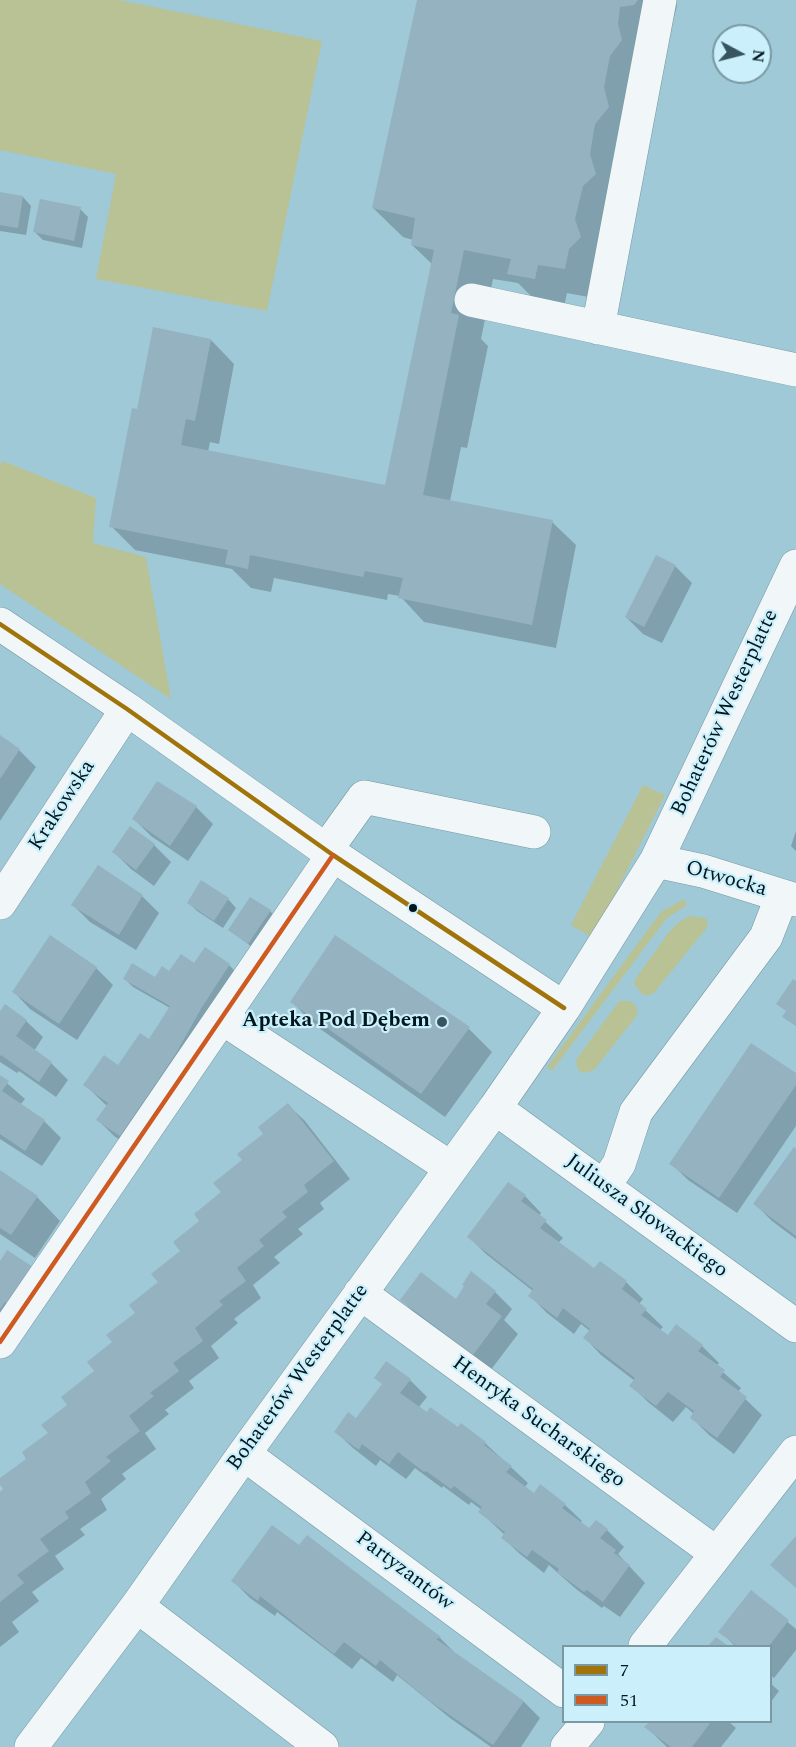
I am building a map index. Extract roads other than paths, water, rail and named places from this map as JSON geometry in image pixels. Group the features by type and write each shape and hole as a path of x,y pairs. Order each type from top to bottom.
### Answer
{"street":[{"path":"598,328 660,0"},
{"path":"471,300 796,370"},
{"name":"Bohaterów Westerplatte","path":"31,1747 136,1606 495,1108 564,1008 656,861 796,566"},
{"path":"0,624 127,709 330,853 564,1008"},
{"name":"Krakowska","path":"0,903 127,709"},
{"path":"0,1342 222,1018 364,797 534,832"},
{"name":"Otwocka","path":"656,861 703,871 789,898"},
{"path":"604,1186 619,1164 636,1112 766,937 789,898"},
{"path":"222,1018 451,1168"},
{"name":"Juliusza Słowackiego","path":"495,1108 796,1326"},
{"name":"Henryka Sucharskiego","path":"360,1293 716,1553"},
{"path":"647,1645 796,1452"},
{"name":"Partyzantów","path":"244,1454 562,1690"},
{"path":"136,1606 322,1747"},
{"path":"567,1747 587,1723"}],"place":[{"name":"Apteka Pod Dębem","path":"442,1022"}]}
